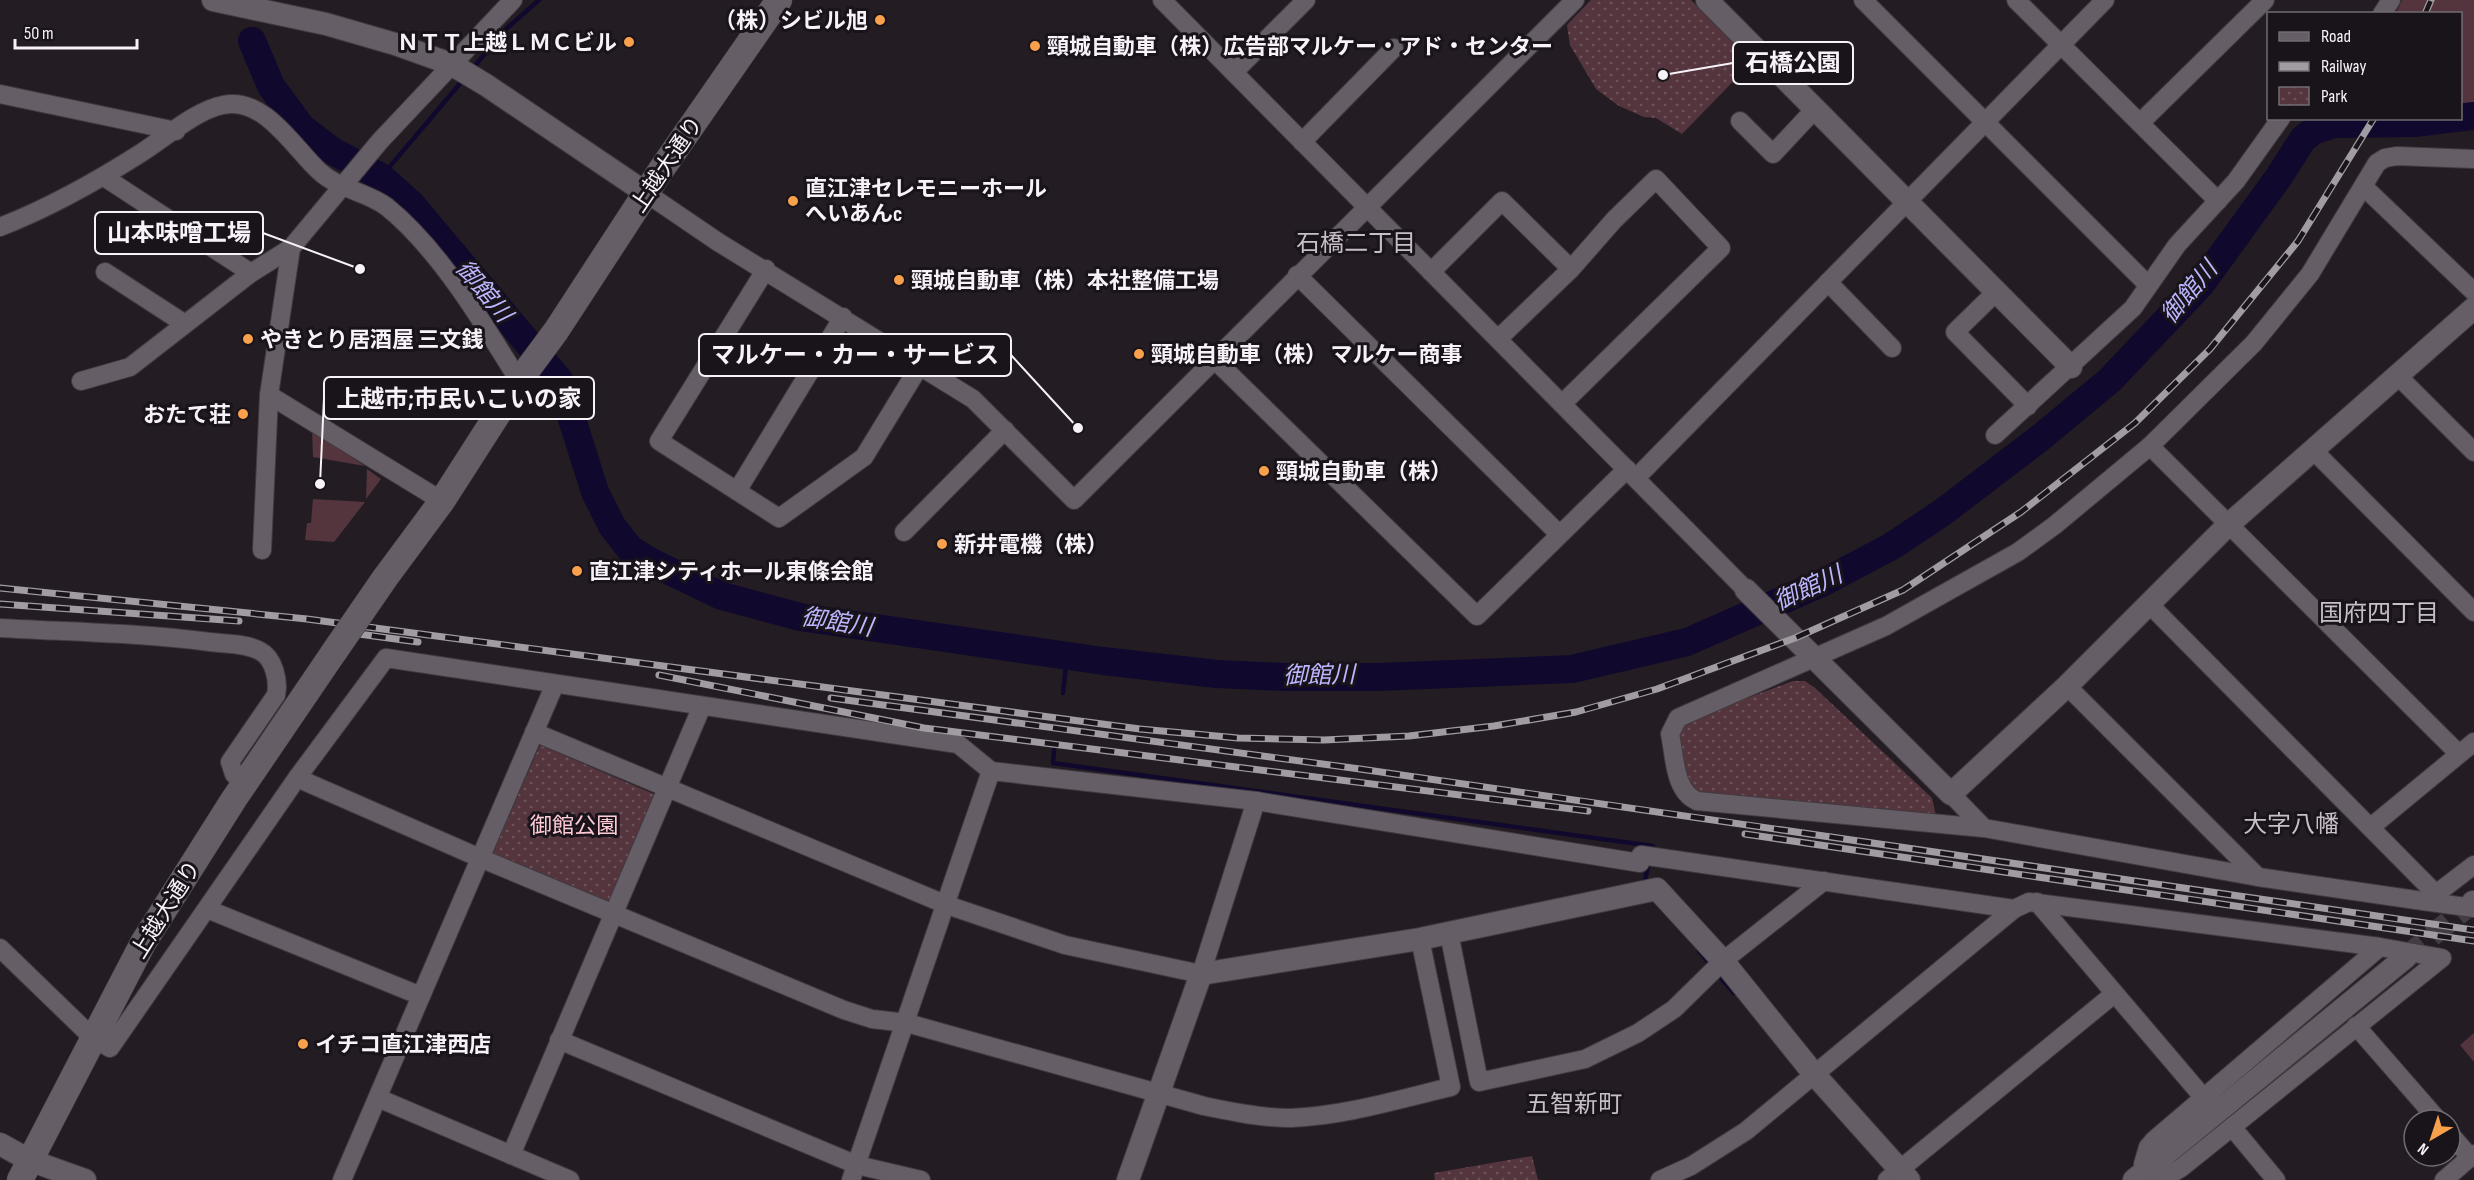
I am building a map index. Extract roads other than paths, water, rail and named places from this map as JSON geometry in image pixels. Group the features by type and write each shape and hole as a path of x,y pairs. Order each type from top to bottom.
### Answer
{"main road":[{"name":"上越大通り","path":"523,376 556,331 646,193 779,0"},
{"path":"442,501 523,376"},
{"name":"上越大通り","path":"24,1170 143,943 245,784 334,652 442,501"}],"street":[{"path":"213,0 326,24 395,44 451,64 505,97 718,242 766,268 919,367 973,399 1074,500 1366,206 1575,0"},
{"path":"81,381 130,367 251,273 291,248 380,141 513,0"},
{"path":"1162,0 1984,828"},
{"path":"1233,72 1306,0"},
{"path":"1707,0 2071,367"},
{"path":"1863,0 2148,285"},
{"path":"2016,0 2218,201"},
{"path":"1214,359 1477,616 1559,534 1631,474 1828,282 1906,200 2105,0"},
{"path":"2140,123 2265,0"},
{"path":"1302,142 1394,48"},
{"path":"0,94 176,132"},
{"path":"0,226 104,177 176,132 204,111 224,104 241,104 259,111 321,173 369,196 398,217 458,286 523,376"},
{"path":"1740,121 1773,154 1815,109"},
{"path":"1995,435 2121,320 2139,300 2177,245 2236,181 2280,120"},
{"path":"2474,159 2397,156 2385,158 2377,163 2310,274 2254,343 2150,446 2018,552 1934,601 1815,659 1678,718 1670,734 1679,782 1684,792 1690,798 1706,802 1984,828 2258,877 2474,904"},
{"path":"104,177 251,273"},
{"path":"1498,339 1571,269 1614,220 1656,179 1721,248 1562,404"},
{"path":"2364,187 2474,292"},
{"path":"1431,272 1502,201 1571,269"},
{"path":"262,550 269,395 291,248"},
{"path":"766,268 659,441 779,518 864,457 919,367"},
{"path":"105,272 185,324"},
{"path":"1297,275 1559,534"},
{"path":"1828,282 1892,348"},
{"path":"1996,292 1955,332 2028,406"},
{"path":"1951,794 2067,686 2228,526 2474,308"},
{"path":"737,491 843,317"},
{"path":"2398,376 2474,452"},
{"path":"269,395 442,501"},
{"path":"904,532 1005,430"},
{"path":"2150,446 2459,754"},
{"path":"2313,450 2474,612"},
{"path":"2149,604 2371,827 2429,897"},
{"path":"0,628 172,637 245,646 260,651 273,669 277,688 276,695 230,762 231,769 245,784"},
{"path":"0,948 92,1037 110,1048 297,778 386,658 958,744 992,771 1044,775 1256,801 1640,863 1641,855 2014,909"},
{"path":"342,1180 555,684"},
{"path":"2067,686 2258,877"},
{"path":"511,1155 702,706"},
{"path":"534,732 947,905 1065,945 1200,974 1420,939 1657,890"},
{"path":"2371,827 2474,741"},
{"path":"854,1172 992,771"},
{"path":"297,778 480,858 844,1010 872,1019 907,1023 1204,1106 1248,1115 1290,1118 1325,1115 1450,1087 1420,939"},
{"path":"1128,1180 1200,974 1256,801"},
{"path":"1660,858 1657,890 1723,961 1898,1176 2114,994"},
{"path":"2429,897 2474,865"},
{"path":"1449,933 1479,1082 1585,1059 1616,1045 1674,1009 1723,961 1824,881"},
{"path":"1660,1180 1691,1166 1746,1131 2014,909 2029,902 2380,947 2442,958 2173,1174 2157,1177 2140,1175"},
{"path":"2037,902 2203,1097"},
{"path":"207,909 421,996"},
{"path":"2140,1175 2148,1148 2203,1097 2380,947"},
{"path":"2140,1175 2406,957"},
{"path":"2356,1026 2428,1108"},
{"path":"559,1040 854,1172 921,1180"},
{"path":"378,1098 570,1180"},
{"path":"2232,1127 2276,1180"},
{"path":"0,1144 24,1170 85,1180"},
{"path":"2444,1180 2472,1155"}],"waterway":[{"path":"472,69 506,29 539,0"},
{"name":"御館川","path":"252,41 271,86 302,128 331,150 381,177 412,205 560,381 595,492 612,526 630,549 653,563 722,596 800,617 1103,661 1217,674 1286,677 1378,677 1572,669 1687,642 1824,582 1892,546 1943,512 2040,438 2110,380 2201,284 2278,178 2303,139 2313,131 2334,124 2414,123 2440,120"},
{"path":"381,177 463,80"},
{"name":"御館川","path":"2462,117 2474,116"},
{"path":"1063,693 1067,657"},
{"path":"1054,750 1053,763 1653,846 1651,853"},
{"path":"1644,885 1649,861"},
{"path":"1699,951 1711,965"},
{"path":"1716,972 1734,993"}],"tunnel":[{"path":"2406,957 2473,902"}],"railway":[{"path":"2426,12 2431,0"},
{"path":"0,588 307,619 1140,729 1238,738 1324,740 1409,736 1494,726 1576,712 1657,689 1795,638 1903,590 2021,512 2135,423 2210,349 2298,241 2373,120"},
{"path":"0,604 239,621"},
{"path":"344,632 418,642"},
{"path":"659,675 924,728 1588,811"},
{"path":"831,698 1360,769 2474,930"},
{"path":"1745,834 2474,941"}],"place":[{"name":"（株）シビル旭","path":"880,20"},
{"name":"ＮＴＴ上越ＬＭＣビル","path":"629,42"},
{"name":"頸城自動車（株）広告部マルケー・アド・センター","path":"1035,46"},
{"name":"石橋公園","path":"1663,75"},
{"name":"直江津セレモニーホール へいあんc","path":"793,201"},
{"name":"山本味噌工場","path":"360,269"},
{"name":"頸城自動車（株）本社整備工場","path":"899,280"},
{"name":"やきとり居酒屋 三文銭","path":"248,339"},
{"name":"頸城自動車（株） マルケー商事","path":"1139,354"},
{"name":"おたて荘","path":"243,414"},
{"name":"マルケー・カー・サービス","path":"1078,428"},
{"name":"頸城自動車（株）","path":"1264,471"},
{"name":"上越市;市民いこいの家","path":"320,484"},
{"name":"新井電機（株）","path":"942,544"},
{"name":"直江津シティホール東條会館","path":"577,571"},
{"name":"イチコ直江津西店","path":"303,1044"}],"district":[{"name":"石橋二丁目","path":"1356,243"},
{"name":"国府四丁目","path":"2379,613"},
{"name":"大字八幡","path":"2291,824"},
{"name":"五智新町","path":"1574,1104"}],"park label":[{"name":"御館公園","path":"574,825"}]}
